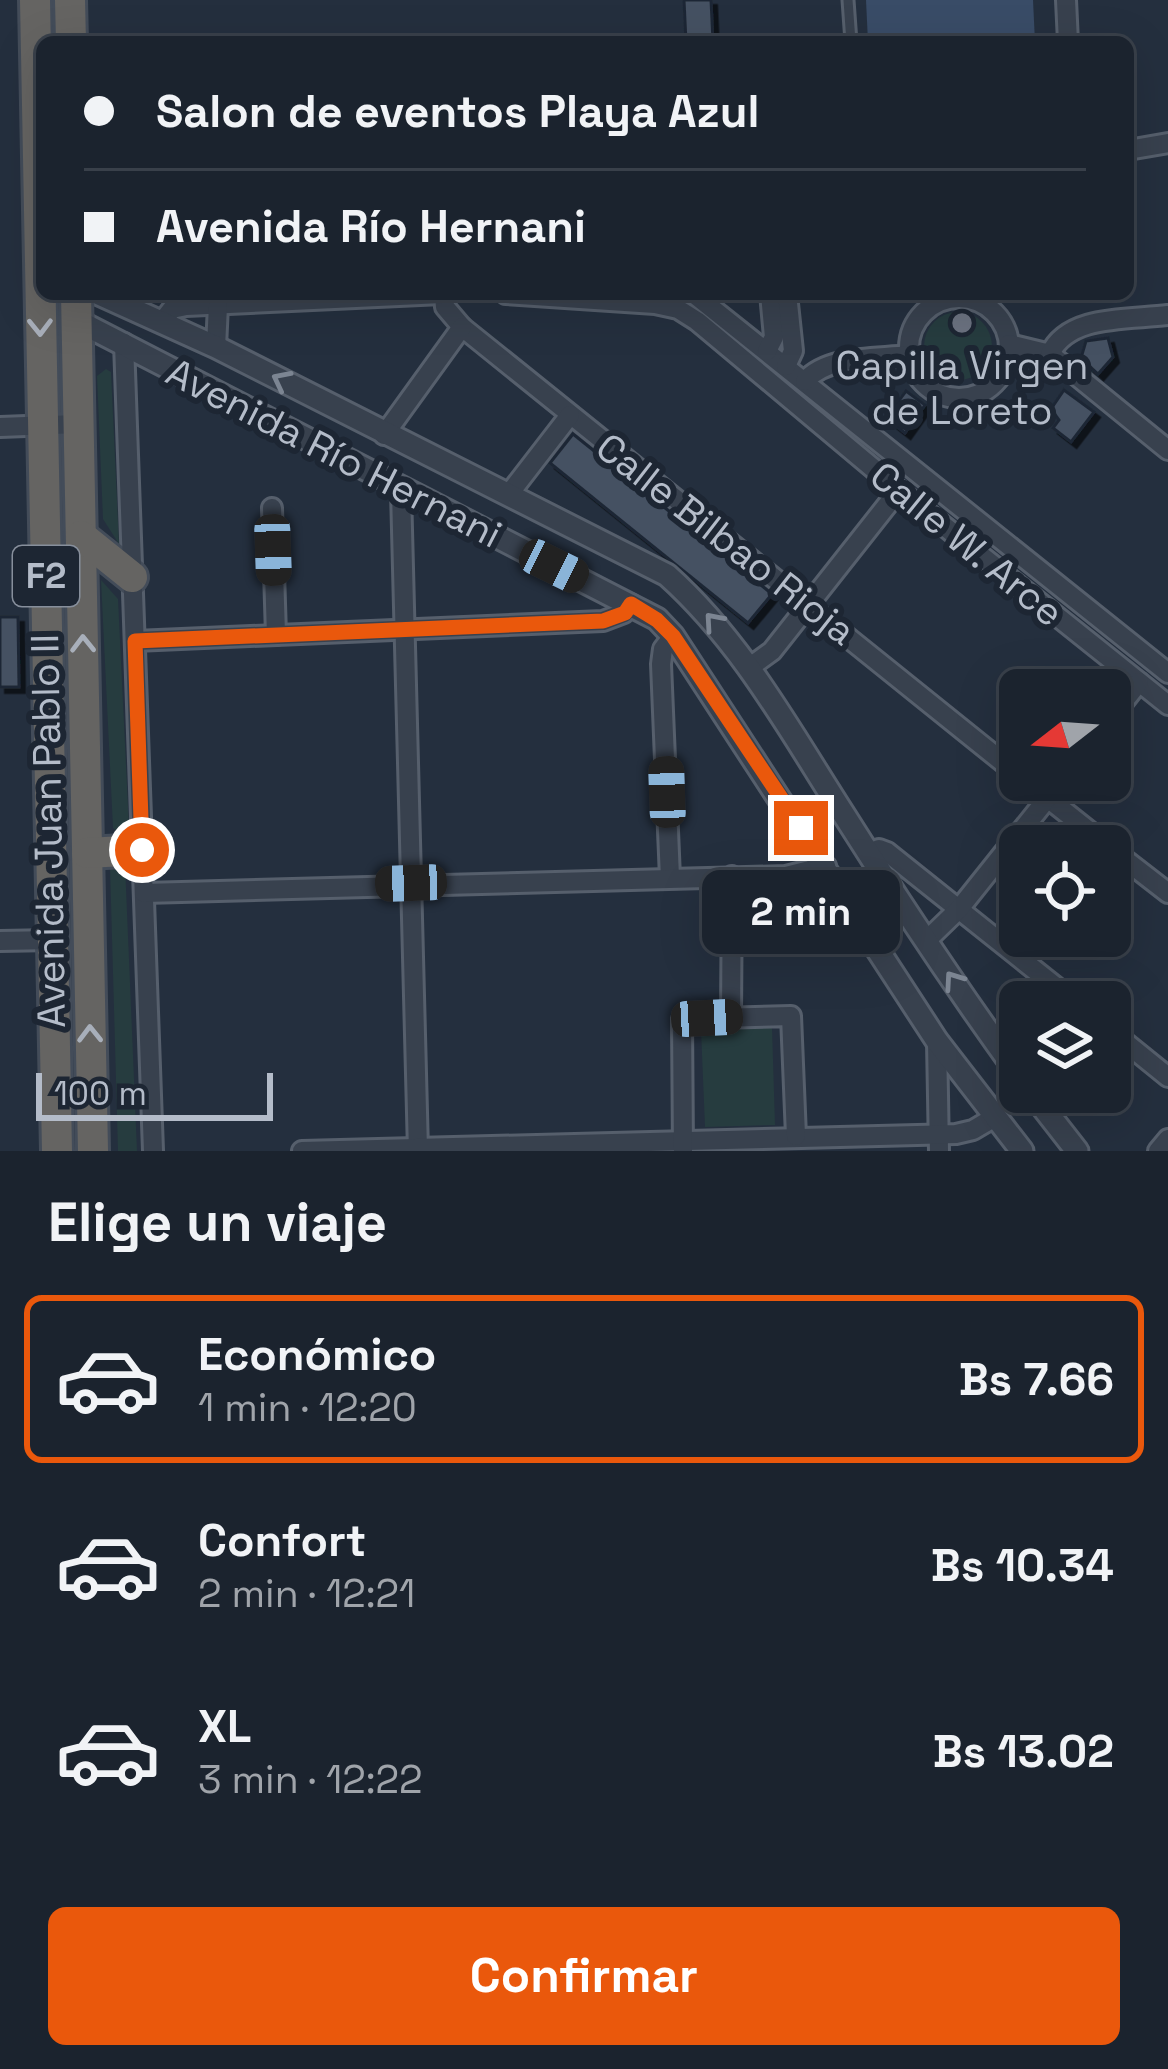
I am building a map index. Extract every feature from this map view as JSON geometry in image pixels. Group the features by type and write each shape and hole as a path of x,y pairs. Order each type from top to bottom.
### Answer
{"highway":[{"name":"Avenida Juan Pablo II","path":"35,0 36,53"},
{"path":"70,0 71,36"},
{"name":"Avenida Juan Pablo II","path":"41,300 57,1151"},
{"name":"Avenida Juan Pablo II","path":"76,307 92,1151"},
{"path":"81,536 132,577"},
{"path":"87,853 142,850"}],"street":[{"path":"1066,0 1069,36"},
{"path":"1134,149 1168,143"},
{"name":"Avenida Río Hernani","path":"112,300 217,347 667,575 717,624 750,667 868,854 999,1046"},
{"path":"162,322 172,309 308,300"},
{"name":"Calle Bilbao Rioja","path":"444,300 462,327 999,758"},
{"name":"Calle W. Arce","path":"595,300 655,304 681,300"},
{"name":"Calle W. Arce","path":"688,300 698,321 899,490 1168,705"},
{"name":"Calle W. Arce","path":"689,300 767,351 1168,673"},
{"path":"767,351 774,337 771,300"},
{"path":"786,366 793,351 788,300"},
{"path":"945,300 916,321 909,355 924,384 943,396 964,398 985,391 1001,376 1009,344 991,309 973,300"},
{"path":"217,347 218,304"},
{"name":"Avenida Río Hernani","path":"76,307 124,343 657,620 673,636 826,866 937,1041 1022,1151"},
{"path":"1050,354 1056,340 1076,327 1168,315"},
{"path":"384,435 462,327"},
{"path":"124,343 153,1151"},
{"path":"1009,344 1050,354 1168,450"},
{"path":"805,381 813,371 832,364 909,355"},
{"path":"509,494 570,415"},
{"path":"0,427 78,424"},
{"path":"401,490 418,1149"},
{"path":"750,667 772,651 899,490"},
{"path":"272,508 276,635"},
{"path":"135,641 603,621 625,613 631,604"},
{"path":"670,878 661,664 663,649 673,636"},
{"path":"1131,692 1139,682"},
{"path":"926,941 959,909 1045,801"},
{"name":"Calle Bilbao Rioja","path":"1051,801 1081,825"},
{"path":"868,854 879,849 887,852 1049,981"},
{"name":"Calle Bilbao Rioja","path":"1131,864 1168,893"},
{"path":"144,893 802,874 826,866"},
{"path":"731,1017 732,876"},
{"path":"0,941 53,940"},
{"path":"683,1146 682,1019 791,1016 796,1136"},
{"path":"937,1041 939,1143"},
{"path":"1131,1047 1168,1077"},
{"path":"1047,1113 1077,1151"},
{"path":"302,1151 771,1144 796,1136 939,1143 995,1117"},
{"path":"1158,1151 1168,1139"}],"lane":[{"path":"848,0 851,36"}],"green space":[{"path":"958,312 982,322 992,346 982,370 958,380 934,370 924,346 934,322"},
{"path":"106,369 111,372 119,544 103,519 97,376"},
{"path":"101,580 118,599 129,827 121,834 113,828"},
{"path":"113,863 125,864 137,1151 118,1151"},
{"path":"772,1027 775,1125 705,1127 701,1030"}],"water":[{"path":"866,0 1033,0 1035,36 868,36"}],"building":[{"path":"684,0 711,0 713,36 686,36"},
{"path":"1108,338 1113,357 1098,374 1081,358 1086,341"},
{"path":"1064,390 1094,412 1071,442 1053,428 1059,420 1051,409"},
{"path":"906,391 925,405 905,433 886,418"},
{"path":"573,434 772,594 748,623 550,463"},
{"path":"0,617 18,617 19,687 0,687"}],"place":[{"name":"Capilla Virgen de Loreto","path":"962,323"}],"route":[{"path":"142,850 135,641 603,621 625,613 631,604 673,636 801,828"}]}
